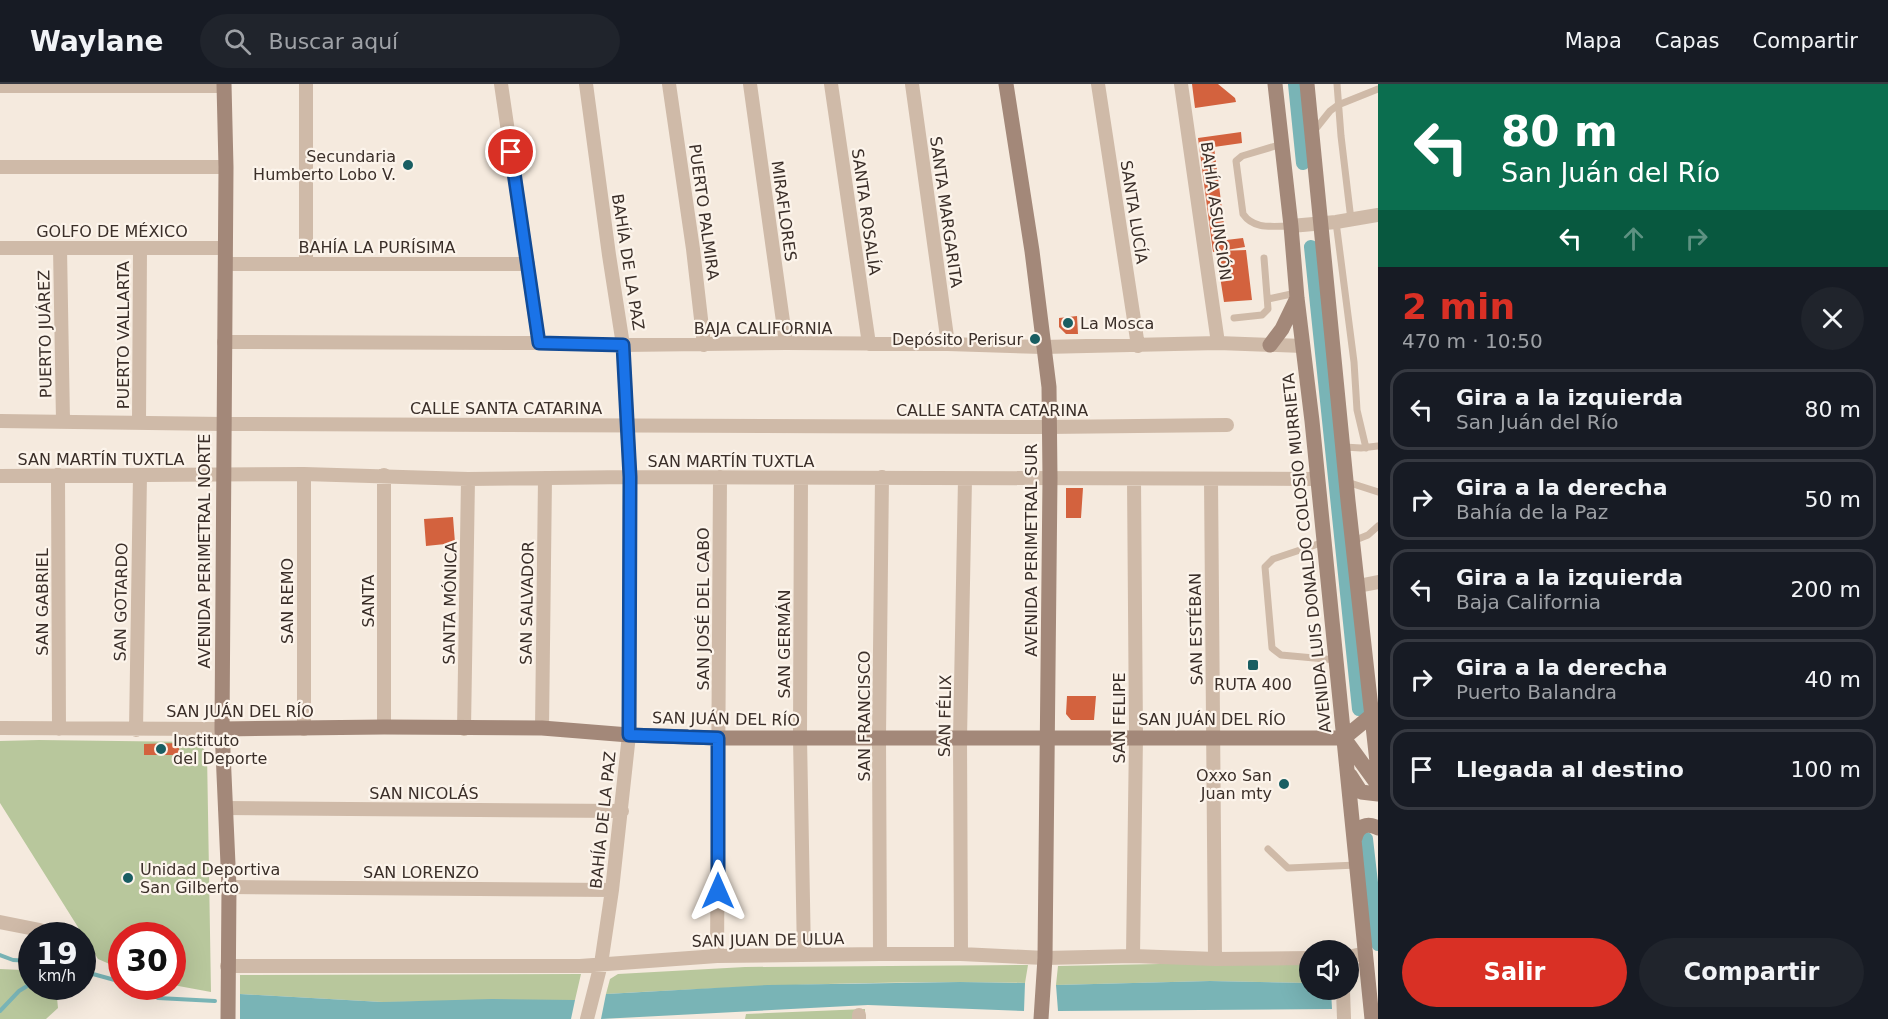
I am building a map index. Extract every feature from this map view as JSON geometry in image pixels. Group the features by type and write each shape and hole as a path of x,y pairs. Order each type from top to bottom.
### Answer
{"street":[{"path":"306,84 306,264"},
{"path":"501,84 539,343"},
{"name":"BAHÍA DE LA PAZ","path":"586,84 623,345 630,477 629,735 622,810 602,964 587,1019"},
{"name":"PUERTO PALMIRA","path":"669,84 693,249 704,345"},
{"name":"MIRAFLORES","path":"750,84 786,343"},
{"name":"SANTA ROSALÍA","path":"831,84 869,344"},
{"name":"SANTA MARGARITA","path":"912,84 948,344"},
{"name":"AVENIDA PERIMETRAL SUR","path":"1006,84 1032,252 1049,387 1045,958 1041,1019"},
{"name":"SANTA LUCÍA","path":"1098,84 1138,346"},
{"name":"BAHÍA ASUNCIÓN","path":"1181,84 1218,343"},
{"name":"AVENIDA LUIS DONALDO COLOSIO MURRIETA","path":"1275,84 1324,542 1371,1019"},
{"path":"1307,84 1312,133 1329,223 1347,482 1378,771"},
{"path":"0,86 224,85"},
{"name":"AVENIDA PERIMETRAL NORTE","path":"224,85 226,167 222,474 222,729 229,887 228,1019"},
{"path":"0,167 226,167"},
{"path":"1291,226 1378,215"},
{"name":"GOLFO DE MÉXICO","path":"0,248 225,248"},
{"name":"PUERTO JUÁREZ","path":"60,248 63,421"},
{"name":"PUERTO VALLARTA","path":"140,422 141,248"},
{"name":"BAHÍA LA PURÍSIMA","path":"225,264 528,264"},
{"path":"1270,345 1282,329 1296,296"},
{"name":"BAJA CALIFORNIA","path":"224,342 623,345 786,343 1043,347 1218,343 1303,346"},
{"name":"CALLE SANTA CATARINA","path":"0,421 1049,427 1227,424"},
{"name":"SAN MARTÍN TUXTLA","path":"0,476 304,474 468,479 882,477 1317,479"},
{"name":"SAN REMO","path":"304,474 304,729"},
{"name":"SAN GABRIEL","path":"58,475 59,729"},
{"name":"SAN GOTARDO","path":"136,730 140,475"},
{"name":"SANTA","path":"384,475 384,727"},
{"name":"SAN JOSÉ DEL CABO","path":"717,956 720,477"},
{"name":"SAN FRANCISCO","path":"880,954 879,737 882,477"},
{"name":"SAN SALVADOR","path":"542,728 545,478"},
{"name":"SAN GERMÁN","path":"801,478 800,738 804,955"},
{"name":"SANTA MÓNICA","path":"464,729 468,479"},
{"name":"SAN FÉLIX","path":"961,954 960,739 965,479"},
{"name":"SAN FELIPE","path":"1133,956 1136,736 1134,479"},
{"name":"SAN ESTÉBAN","path":"1211,479 1215,959"},
{"path":"1358,586 1378,582"},
{"path":"1372,715 1344,738 1378,785"},
{"name":"SAN JUÁN DEL RÍO","path":"0,729 542,728 629,735 718,738 960,739 1136,736 1344,738"},
{"path":"1347,770 1361,792 1378,794"},
{"name":"SAN NICOLÁS","path":"225,808 622,810"},
{"path":"1354,838 1363,826 1373,825 1378,828"},
{"name":"SAN LORENZO","path":"229,887 612,890"},
{"path":"0,922 18,926"},
{"path":"1359,955 1366,953"},
{"name":"SAN JUAN DE ULUA","path":"227,966 579,966 717,956 880,954 961,954 1045,958 1133,956 1215,959 1299,958"},
{"path":"1344,1000 1344,1019"}],"lane":[{"path":"1337,84 1351,220"},
{"path":"1312,133 1338,105 1378,89"},
{"path":"1282,144 1239,157 1236,161 1243,214 1247,220 1259,226 1291,226"},
{"path":"1329,223 1354,362 1357,410 1366,448"},
{"path":"1234,318 1265,314 1268,309 1264,258"},
{"path":"1268,299 1296,296"},
{"path":"1344,447 1378,446"},
{"path":"1347,482 1378,492"},
{"path":"1353,541 1368,535 1378,526"},
{"path":"1368,535 1378,535"},
{"path":"1324,542 1273,559 1265,567 1272,648 1281,655 1336,660"},
{"path":"1268,849 1288,868 1357,865"}],"green space":[{"name":"Unidad Deportiva San Gilberto","path":"0,741 198,742 207,753 211,992 186,987 186,922 108,922 108,963 98,959 96,956 96,922 75,922 0,803"},
{"path":"1299,964 1299,983 1210,981 1056,985 1058,966"},
{"path":"1028,965 1025,983 816,984 606,994 610,979 618,974 745,967"},
{"path":"0,969 18,970 18,1000 57,1000 58,1008 46,1019 0,1019"},
{"path":"581,974 575,1000 382,1002 240,994 240,975"},
{"path":"865,1009 865,1019 745,1019 746,1014"}],"water":[{"path":"1210,981 1299,983 1299,1000 1332,1000 1332,1009 1058,1011 1056,985"},
{"path":"1025,983 1024,1011 868,1005 601,1019 606,994 768,985"},
{"path":"240,994 382,1002 492,999 575,1000 571,1019 240,1019"}],"building":[{"path":"1192,84 1218,84 1235,98 1236,102 1195,108"},
{"path":"1241,132 1242,143 1214,147 1226,240 1243,238 1245,247 1220,251 1246,250 1252,300 1224,302 1216,251 1213,252 1198,138"},
{"name":"La Mosca","path":"1077,316 1078,334 1066,334 1059,327 1059,318"},
{"path":"1066,488 1083,488 1081,518 1066,518"},
{"path":"453,517 455,543 426,546 424,519"},
{"path":"1067,696 1096,696 1094,720 1071,720 1066,714"},
{"name":"Instituto del Deporte","path":"179,743 179,755 144,755 144,744"}],"waterway":[{"path":"1295,84 1303,163"},
{"path":"1311,247 1359,709"},
{"path":"1366,839 1378,944"},
{"path":"0,955 18,960"},
{"path":"96,975 108,978"},
{"path":"0,1011 18,992"},
{"path":"186,999 215,1001"}],"place":[{"name":"Secundaria Humberto Lobo V.","path":"408,165"},
{"name":"La Mosca","path":"1068,323"},
{"name":"Depósito Perisur","path":"1035,339"},
{"name":"RUTA 400","path":"1253,665"},
{"name":"Instituto del Deporte","path":"161,749"},
{"name":"Oxxo San Juan mty","path":"1284,784"},
{"name":"Unidad Deportiva San Gilberto","path":"128,878"}],"route":[{"path":"511,152 539,343 623,345 630,477 629,735 718,738 718,891"}]}
